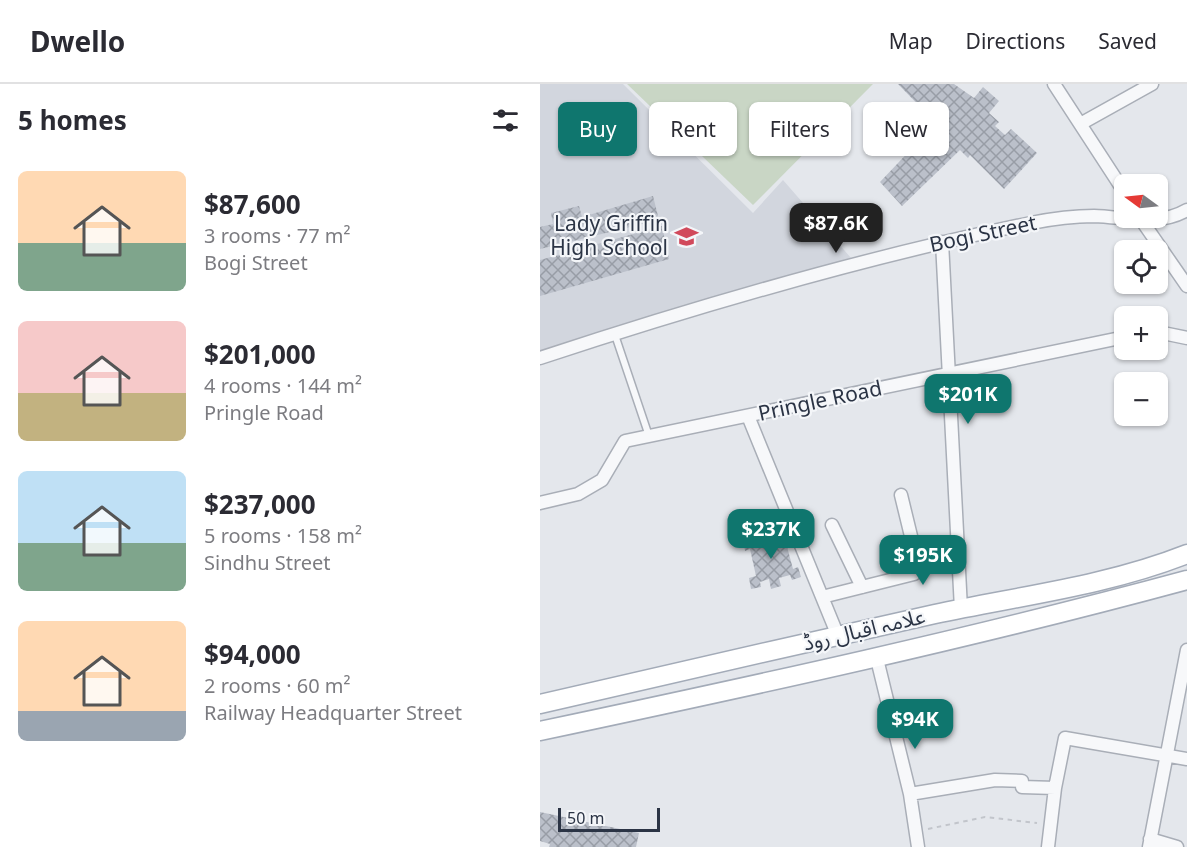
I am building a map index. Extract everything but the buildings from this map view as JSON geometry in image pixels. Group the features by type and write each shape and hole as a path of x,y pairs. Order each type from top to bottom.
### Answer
{"main road":[{"name":"علامہ اقبال روڈ","path":"540,704 838,636 1054,591 1156,566 1187,554"},
{"name":"علامہ اقبال روڈ","path":"540,731 877,659 1039,620 1187,580"}],"street":[{"path":"1054,84 1082,123 1114,175"},
{"path":"1082,123 1152,84"},
{"name":"Bogi Street","path":"1168,218 1173,218 1187,210"},
{"name":"Bogi Street","path":"540,358 614,333 942,242 1061,219 1091,216 1114,217"},
{"path":"1147,228 1187,286"},
{"path":"942,242 951,374 961,609"},
{"path":"1168,334 1187,338"},
{"name":"Pringle Road","path":"540,503 578,494 602,480 625,441 1114,339"},
{"path":"748,416 838,636"},
{"path":"822,597 914,574 919,568 901,495"},
{"path":"832,525 862,587"},
{"path":"1177,847 1149,843 1187,650"},
{"path":"877,659 910,794 918,847"},
{"path":"1048,847 1055,788 1065,738 1187,759"},
{"path":"910,794 995,780 1022,781 1022,787 1055,788"}],"lane":[{"path":"614,333 649,436"}],"path":[{"path":"916,831 985,817 1052,825"}],"shaded area":[{"name":"Lady Griffin High School","path":"540,84 623,84 649,110 649,156 696,156 753,213 783,180 851,258 540,355"}],"green space":[{"path":"627,84 873,84 851,106 851,102 749,102 749,156 802,156 753,205 702,156 737,156 737,102 649,102 649,105"}],"place":[{"name":"Lady Griffin High School","path":"686,236"}]}
